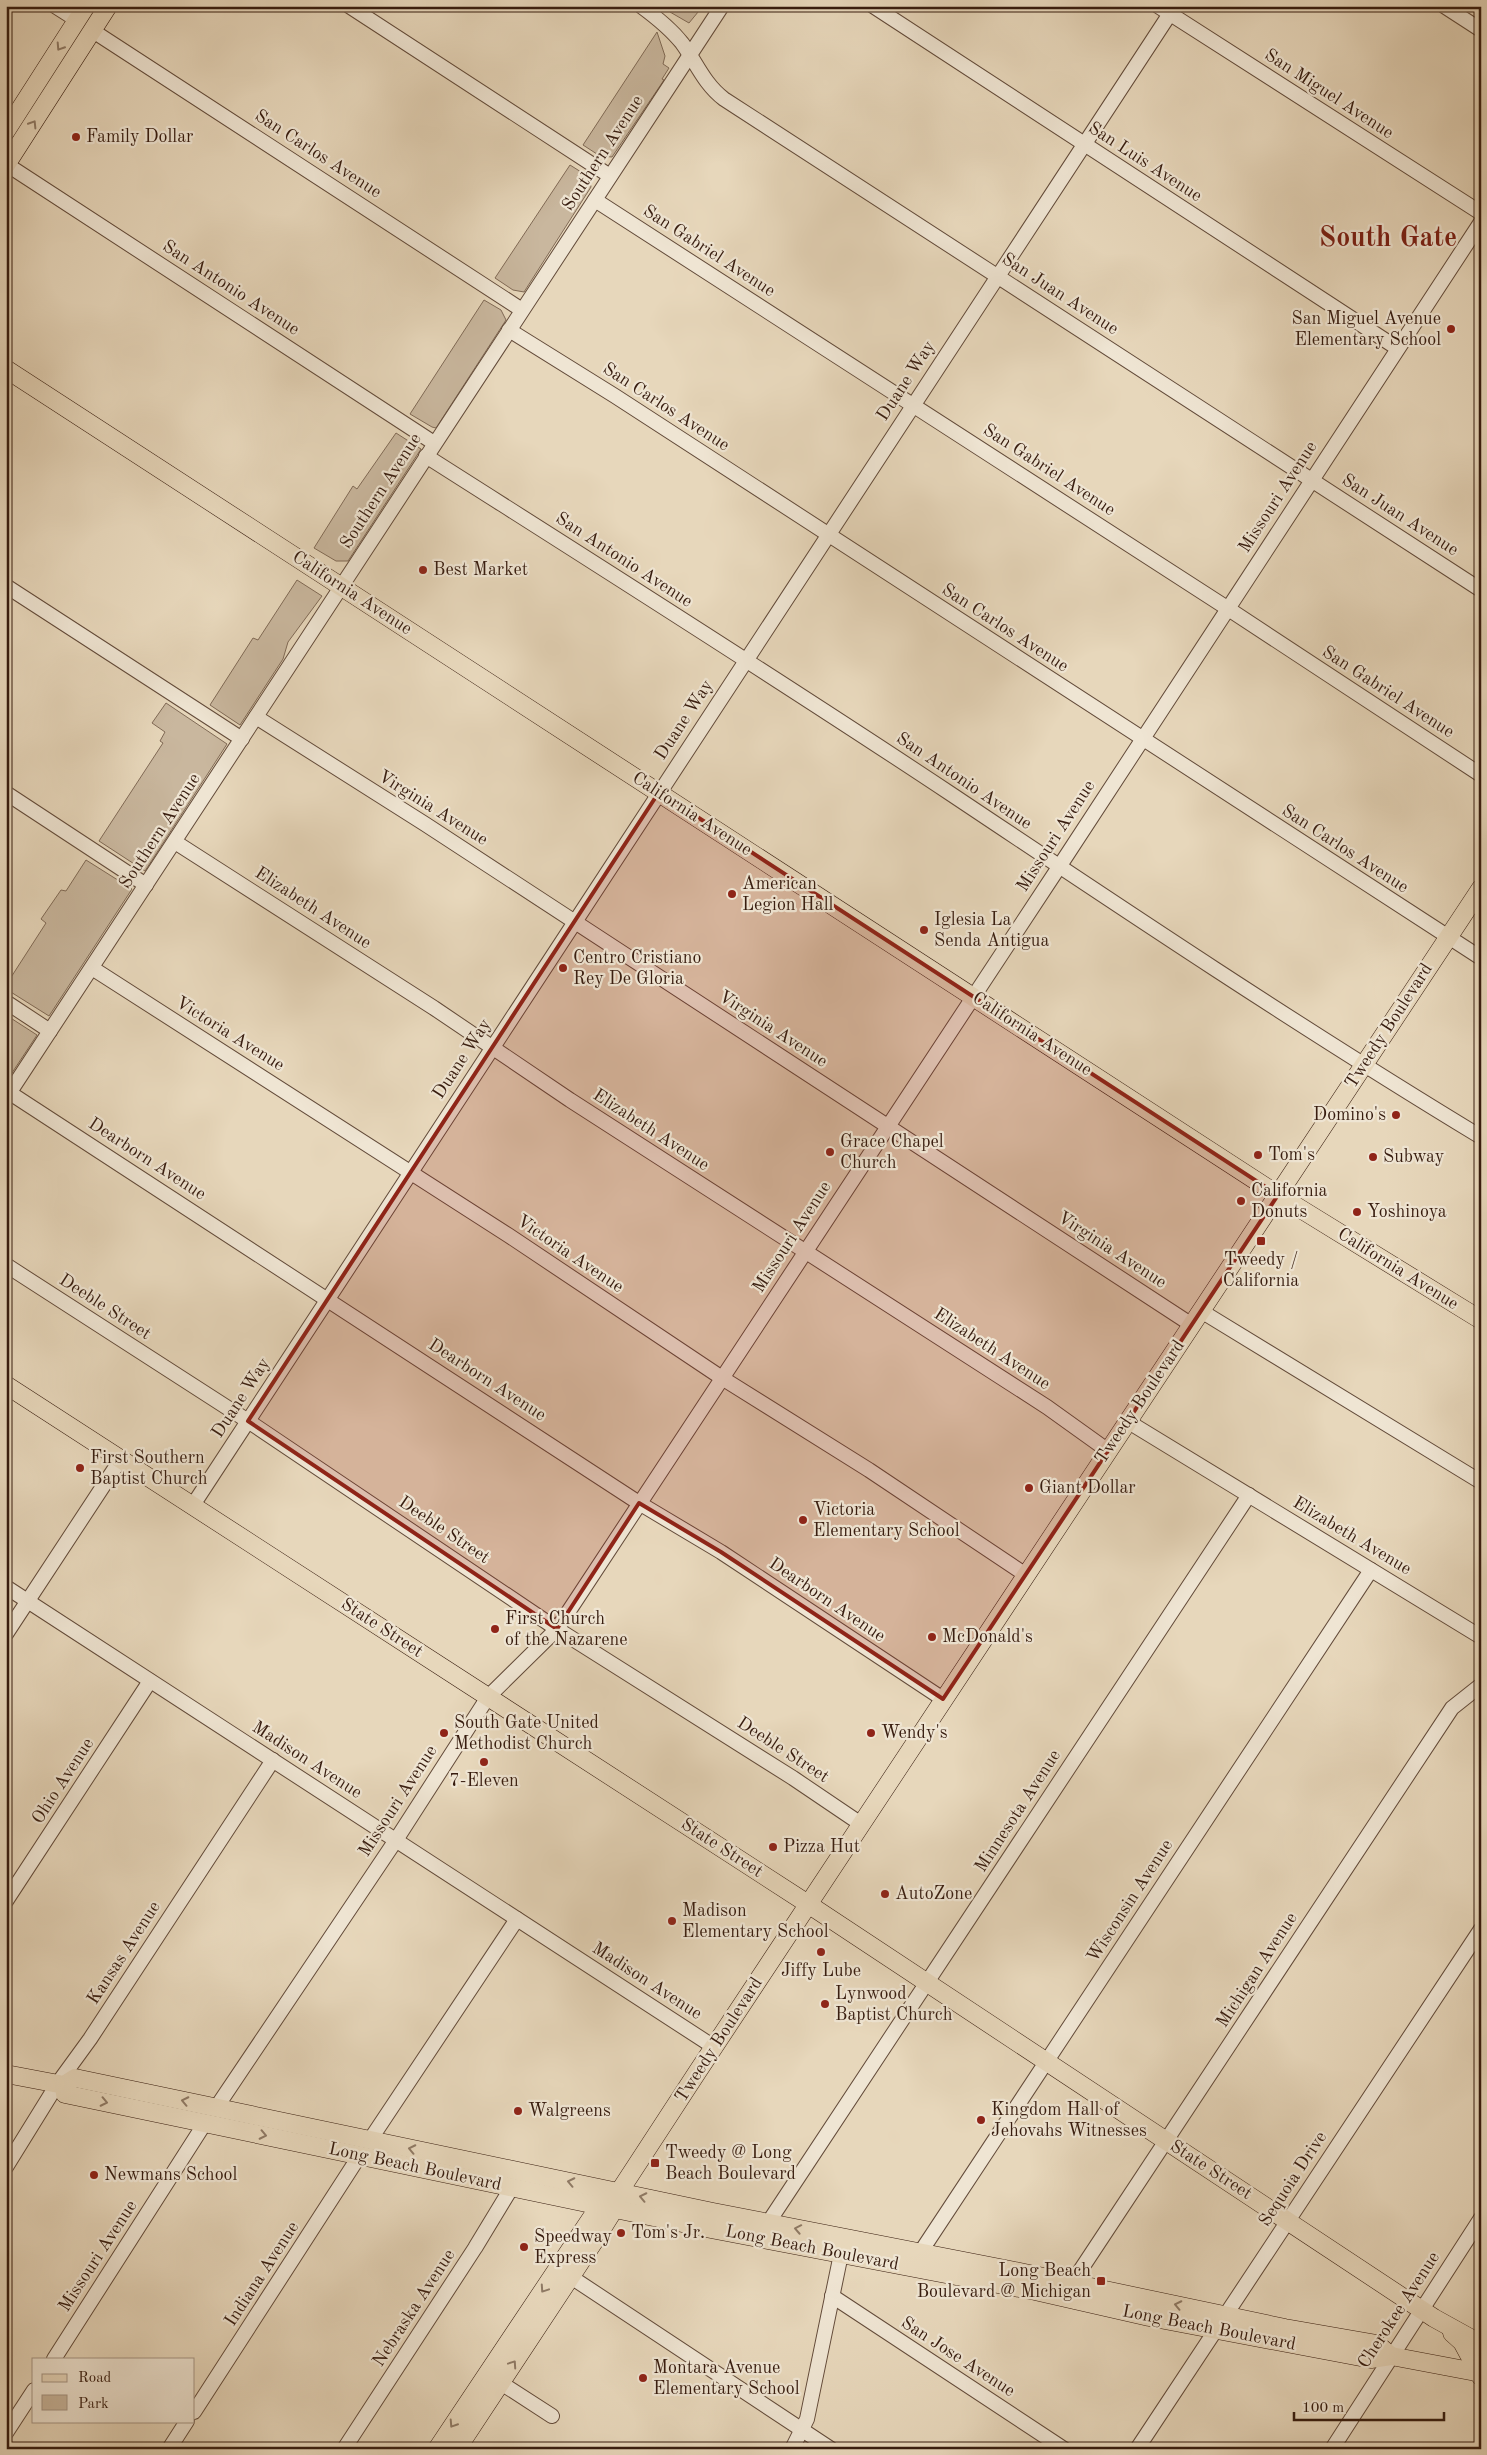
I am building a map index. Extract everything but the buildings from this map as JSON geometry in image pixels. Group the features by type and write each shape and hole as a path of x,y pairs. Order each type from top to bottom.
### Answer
{"main road":[{"path":"6,165 108,6"},
{"path":"6,131 82,13"},
{"name":"California Avenue","path":"6,369 1278,1195 1481,1320"},
{"name":"Tweedy Boulevard","path":"437,2449 611,2202 1197,1318 1446,938 1481,888"},
{"name":"State Street","path":"6,1385 808,1904 1428,2314 1481,2344"},
{"name":"Long Beach Boulevard","path":"6,2074 61,2084 74,2078 370,2140 611,2202 841,2254 1035,2292 1149,2317 1221,2322 1376,2344 1392,2356 1480,2374"},
{"name":"Long Beach Boulevard","path":"61,2084 65,2094 512,2187 768,2223 1072,2283 1221,2322"},
{"name":"Tweedy Boulevard","path":"457,2449 571,2277 611,2202"},
{"path":"866,2258 874,2252 912,2259 920,2253"},
{"name":"State Street","path":"1428,2314 1462,2342 1480,2374"}],"street":[{"path":"55,6 82,13"},
{"path":"349,6 610,176"},
{"name":"San Juan Avenue","path":"641,6 670,28 710,87 724,98 1481,590"},
{"name":"Southern Avenue","path":"8,1095 722,6"},
{"name":"San Luis Avenue","path":"873,6 1397,348"},
{"path":"1444,6 1481,30"},
{"name":"Duane Way","path":"193,1505 1084,144 1167,9"},
{"name":"San Miguel Avenue","path":"1167,9 1481,213"},
{"name":"San Carlos Avenue","path":"92,31 522,310"},
{"name":"San Antonio Avenue","path":"6,165 434,443"},
{"name":"San Gabriel Avenue","path":"595,200 1227,608 1481,775"},
{"name":"Missouri Avenue","path":"216,2108 396,1840 488,1697 557,1629 805,1250 1059,868 1227,608 1481,222"},
{"name":"San Carlos Avenue","path":"509,330 828,535 1446,938 1481,958"},
{"name":"San Antonio Avenue","path":"426,456 950,793 1059,868 1363,1065 1481,1137"},
{"path":"6,586 242,739"},
{"name":"Virginia Avenue","path":"256,717 887,1126 1197,1318 1481,1482"},
{"path":"6,793 146,885"},
{"name":"Elizabeth Avenue","path":"175,842 1046,1407 1108,1450"},
{"name":"Victoria Avenue","path":"92,968 411,1172 722,1378 869,1470 1026,1574"},
{"path":"6,1002 50,1031"},
{"name":"Dearborn Avenue","path":"8,1095 328,1299 639,1503 721,1552 943,1699"},
{"name":"Deeble Street","path":"6,1265 248,1421 557,1629 793,1778 862,1824"},
{"name":"Elizabeth Avenue","path":"1127,1421 1481,1637"},
{"path":"6,1634 121,1459"},
{"name":"Minnesota Avenue","path":"768,2223 1249,1495"},
{"name":"Wisconsin Avenue","path":"920,2253 1371,1570"},
{"name":"Madison Avenue","path":"6,1587 714,2047"},
{"name":"Ohio Avenue","path":"6,1900 150,1681"},
{"name":"Michigan Avenue","path":"1072,2283 1452,1708 1481,1685"},
{"name":"Kansas Avenue","path":"6,2167 273,1760"},
{"path":"370,2140 517,1919"},
{"name":"Sequoia Drive","path":"1137,2449 1481,1930"},
{"name":"Missouri Avenue","path":"55,2358 205,2123"},
{"name":"Indiana Avenue","path":"195,2410 360,2155"},
{"name":"Nebraska Avenue","path":"344,2449 476,2248 512,2187"},
{"name":"Cherokee Avenue","path":"1332,2449 1392,2356 1428,2314 1481,2218"},
{"path":"792,2449 807,2419 841,2254"},
{"path":"571,2277 831,2449"},
{"name":"San Jose Avenue","path":"832,2296 1064,2449"},
{"path":"500,2383 552,2416"},
{"path":"6,2433 32,2393"},
{"path":"169,2449 187,2422"}],"highlighted area":[{"path":"659,792 1278,1195 943,1699 721,1552 639,1503 557,1629 248,1421"}],"green space":[{"path":"673,6 703,6 689,23 670,12"},
{"path":"657,32 665,56 663,64 669,68 662,79 664,80 612,157 600,156 583,145"},
{"path":"570,165 589,177 591,187 524,292 513,290 495,278"},
{"path":"484,300 501,310 506,320 436,428 432,427 410,414"},
{"path":"396,433 421,449 348,561 336,561 314,548 353,486 357,489"},
{"path":"297,580 322,596 288,642 283,659 240,725 210,705 253,638 258,640"},
{"path":"166,703 227,744 145,871 99,841 163,743 160,741 165,732 152,723"},
{"path":"86,860 132,889 49,1016 6,989 6,985 46,923 41,919 61,890 66,891"},
{"path":"6,1015 37,1035 6,1082"}],"place":[{"name":"Family Dollar","path":"76,137"},
{"name":"San Miguel Avenue Elementary School","path":"1451,329"},
{"name":"Best Market","path":"423,570"},
{"name":"American Legion Hall","path":"732,894"},
{"name":"Iglesia La Senda Antigua","path":"924,930"},
{"name":"Centro Cristiano Rey De Gloria","path":"563,968"},
{"name":"Domino's","path":"1396,1115"},
{"name":"Grace Chapel Church","path":"830,1152"},
{"name":"Tom's","path":"1258,1155"},
{"name":"Subway","path":"1373,1157"},
{"name":"California Donuts","path":"1241,1201"},
{"name":"Yoshinoya","path":"1357,1212"},
{"name":"Tweedy / California","path":"1261,1241"},
{"name":"First Southern Baptist Church","path":"80,1468"},
{"name":"Giant Dollar","path":"1029,1488"},
{"name":"Victoria Elementary School","path":"803,1520"},
{"name":"First Church of the Nazarene","path":"495,1629"},
{"name":"McDonald's","path":"932,1637"},
{"name":"South Gate United Methodist Church","path":"444,1733"},
{"name":"Wendy's","path":"871,1733"},
{"name":"7-Eleven","path":"484,1762"},
{"name":"Pizza Hut","path":"773,1847"},
{"name":"AutoZone","path":"885,1894"},
{"name":"Madison Elementary School","path":"672,1921"},
{"name":"Jiffy Lube","path":"821,1952"},
{"name":"Lynwood Baptist Church","path":"825,2004"},
{"name":"Walgreens","path":"518,2111"},
{"name":"Kingdom Hall of Jehovahs Witnesses","path":"981,2120"},
{"name":"Tweedy @ Long Beach Boulevard","path":"655,2163"},
{"name":"Newmans School","path":"94,2175"},
{"name":"Tom's Jr.","path":"621,2233"},
{"name":"Speedway Express","path":"524,2247"},
{"name":"Long Beach Boulevard @ Michigan","path":"1101,2281"},
{"name":"Montara Avenue Elementary School","path":"643,2378"}],"district":[{"name":"South Gate","path":"1388,239"}]}
